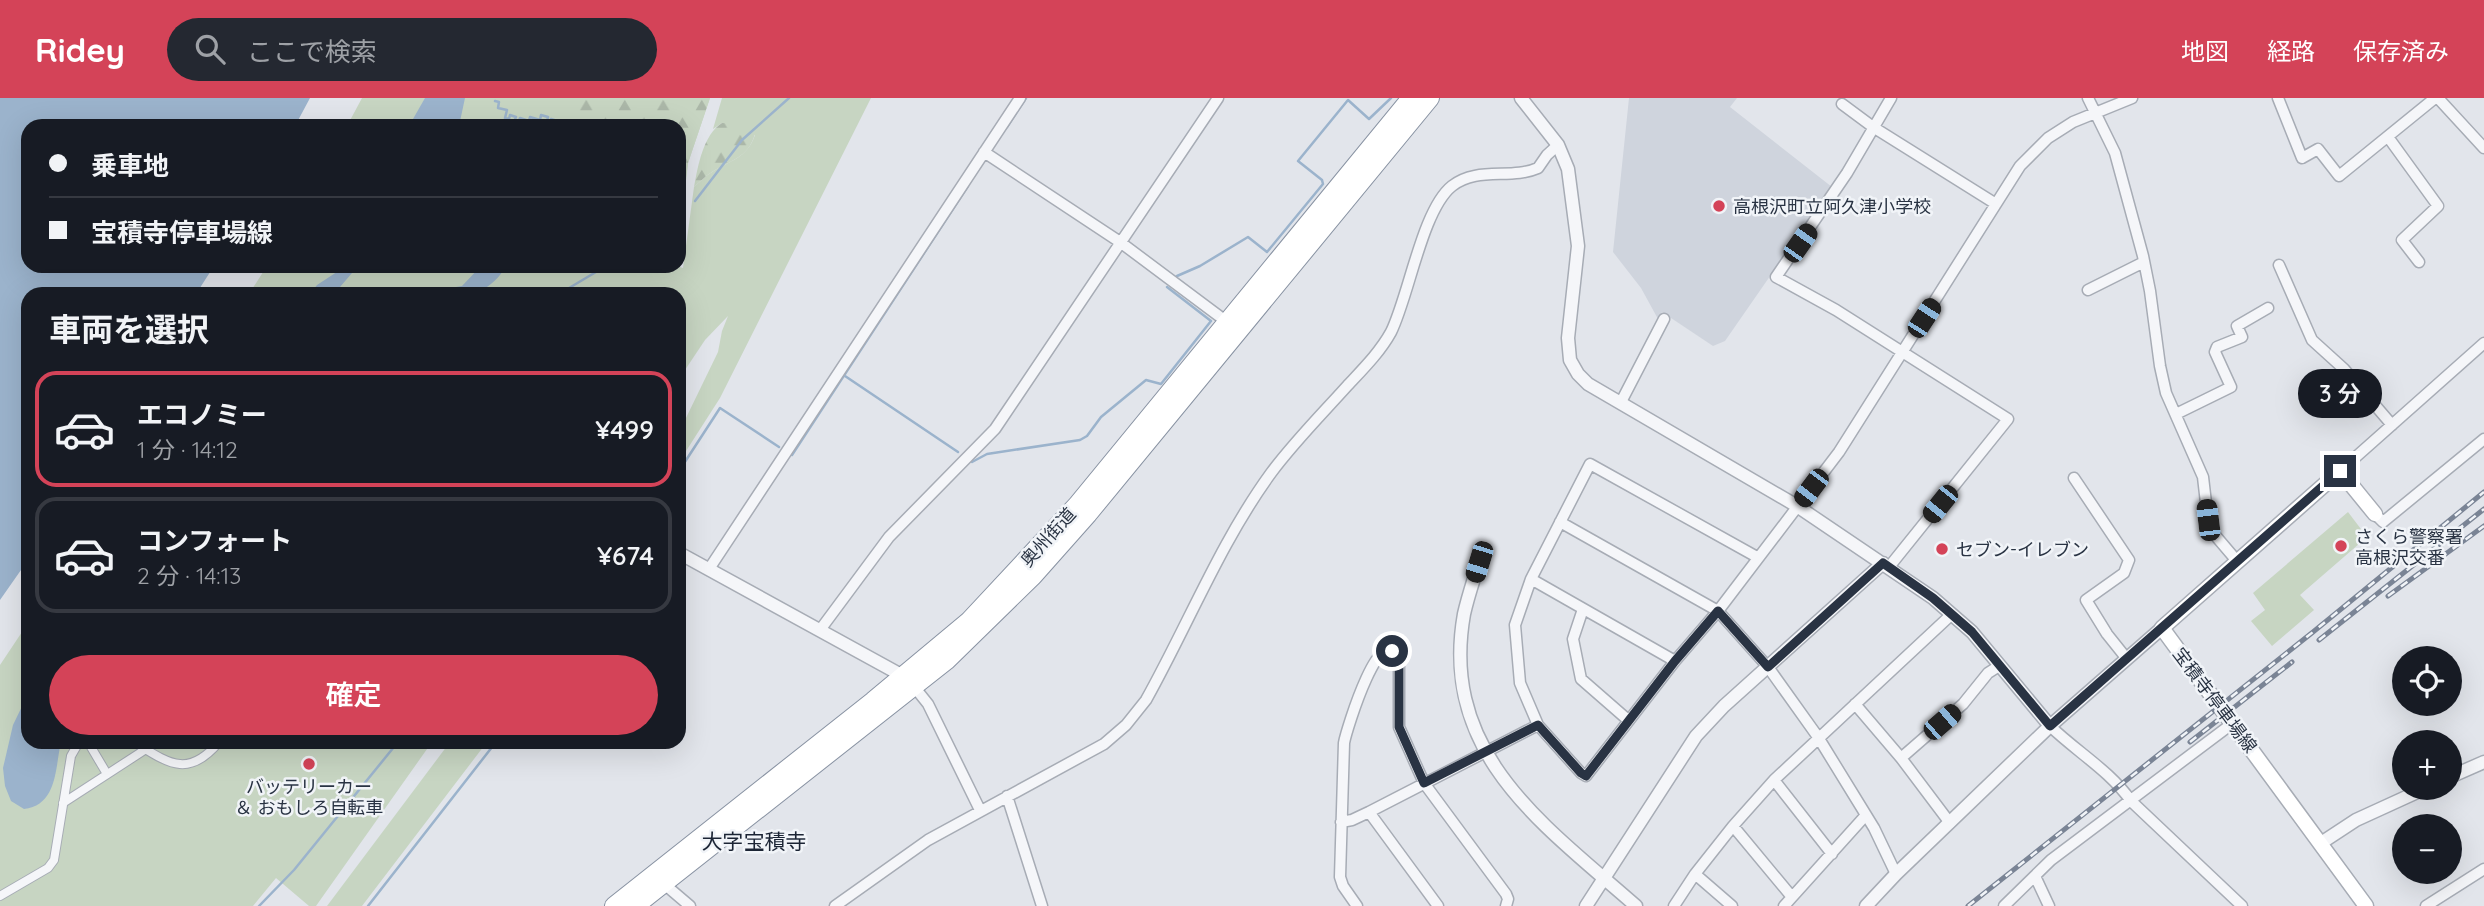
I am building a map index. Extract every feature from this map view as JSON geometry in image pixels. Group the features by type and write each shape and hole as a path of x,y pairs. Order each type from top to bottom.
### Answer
{"highway":[{"name":"奥州街道","path":"635,906 909,681 1023,566 1077,505 1411,98"},
{"name":"奥州街道","path":"614,906 978,630 1088,514 1430,98"}],"main road":[{"path":"2162,628 2340,471 2375,514"},
{"name":"宝積寺停車場線","path":"2162,628 2366,906"}],"street":[{"path":"709,569 1020,98"},
{"path":"820,630 889,537 995,429 1218,98"},
{"path":"1521,98 1558,145 1568,169 1578,246 1568,338 1570,360 1578,374 1588,384 1797,506 1933,598 1972,632 2050,726 2119,785 2131,801 2242,906"},
{"path":"1586,906 1696,736 1724,706 1886,565 2008,419 1836,310 1776,277 1847,173 1891,98"},
{"path":"2088,98 2115,153 2144,262 2166,393 2203,477 2211,527 2237,561"},
{"path":"1757,557 1591,464 1531,579 1515,625 1520,682 1538,725 1581,773 1586,776 1675,661 1718,611 1839,452 2020,166 2048,138 2073,122 2132,98"},
{"path":"2278,98 2302,158 2318,149 2339,176 2437,98 2484,148"},
{"path":"1842,104 1873,127 1996,204"},
{"path":"2388,137 2438,206 2402,240 2419,262"},
{"path":"835,906 928,840 1104,744 1138,713 1248,507 1294,443 1374,357 1391,332 1432,216 1445,193 1462,180 1473,176 1527,172 1538,168 1558,145"},
{"path":"984,152 1120,242 1227,322"},
{"path":"2088,290 2144,262"},
{"path":"2279,265 2312,340 2344,369 2392,425"},
{"path":"2176,414 2231,387 2215,352 2217,347 2242,337 2237,326 2268,309"},
{"path":"1621,402 1664,319"},
{"path":"2340,471 2484,343"},
{"path":"2375,514 2383,522 2484,439"},
{"path":"2074,478 2129,559 2124,573 2085,600 2127,659"},
{"path":"1560,523 1718,611 1768,667 1818,737 1866,815 1895,874"},
{"path":"686,557 909,681 934,715 979,810"},
{"path":"1479,562 1465,614 1462,670 1471,722 1486,752 1513,793 1636,906"},
{"path":"1531,579 1675,661"},
{"path":"1583,609 1573,639 1581,679 1628,720"},
{"path":"1674,906 1733,826 1774,780 1952,614"},
{"path":"1866,906 1895,874 2050,726 2162,628"},
{"path":"1357,906 1340,877 1344,743 1348,722 1368,671 1381,654 1392,651 1399,663 1399,727 1424,783 1506,894 1506,906"},
{"path":"1901,758 1963,704 1988,673 1999,666"},
{"path":"1855,704 1901,758 1950,823"},
{"path":"2004,906 2051,860 2233,723"},
{"path":"1341,822 1369,812 1538,725"},
{"path":"0,896 51,865 54,860 71,756 75,749"},
{"path":"92,749 107,774"},
{"path":"63,803 146,749 173,764 190,764 205,757 212,749"},
{"path":"2462,772 2484,762"},
{"path":"1774,780 1832,855"},
{"path":"1007,796 1042,906"},
{"path":"2321,843 2370,813 2400,800"},
{"path":"1369,812 1438,906"},
{"path":"1733,826 1788,902 1866,815"},
{"path":"2426,906 2484,869"},
{"path":"1695,874 1732,906"},
{"path":"2035,876 2049,906"},
{"path":"663,883 690,906"}],"shaded area":[{"name":"高根沢町立阿久津小学校","path":"1629,98 1737,98 1730,107 1832,187 1725,341 1713,346 1662,312 1658,319 1641,288 1613,252"}],"green space":[{"path":"362,98 710,98 688,163 686,181 686,119 351,119"},
{"path":"580,98 710,98 688,163 686,177 686,119 574,119"},
{"path":"722,98 871,98 720,398 686,451 686,418 718,352 728,316 705,340 686,368 686,287 254,287 262,273 686,273 686,246 694,187 709,174 743,154 755,135 722,123 713,129"},
{"path":"722,123 742,124 755,134 752,142 743,153 709,174 694,187 706,143"},
{"path":"557,273 586,273 566,285"},
{"path":"2348,512 2367,537 2300,595 2314,610 2272,646 2251,621 2265,610 2253,593"},
{"path":"21,634 21,749 427,749 316,906 309,906 276,878 253,906 0,906 0,665"},
{"path":"445,749 482,749 362,906 327,906"}],"water":[{"path":"0,98 310,98 299,119 21,119 21,273 210,273 200,287 21,287 21,570 0,600"},
{"path":"425,98 465,98 460,119 413,119"},
{"path":"335,273 352,273 340,287 315,287"},
{"path":"474,273 501,273 486,287 456,287 462,286"},
{"path":"21,708 21,749 60,749 49,793 35,806 24,809 11,801 5,786 3,768 13,725"}],"waterway":[{"path":"695,201 742,140 789,98"},
{"path":"1007,127 1026,98"},
{"path":"1177,276 1200,266 1248,237 1267,252 1323,184 1322,180 1298,161 1348,100 1369,119 1391,98"},
{"path":"495,101 499,102 498,108 507,110 505,118 509,119"},
{"path":"509,119 510,115 516,117 515,119"},
{"path":"540,119 541,115 548,119"},
{"path":"520,119 523,119"},
{"path":"529,119 537,119"},
{"path":"792,455 968,186"},
{"path":"571,287 594,273"},
{"path":"972,462 987,454 1080,440 1087,436 1101,417 1146,380 1161,384 1211,321 1167,287"},
{"path":"845,376 958,452"},
{"path":"686,460 720,408 779,447"},
{"path":"259,906 294,870 392,749"},
{"path":"368,906 491,749"}],"railway":[{"path":"1968,906 2313,632 2484,492"},
{"path":"2319,640 2484,509"},
{"path":"2388,596 2484,526"},
{"path":"2190,742 2292,662"}],"place":[{"name":"高根沢町立阿久津小学校","path":"1719,206"},
{"name":"さくら警察署 高根沢交番","path":"2341,546"},
{"name":"セブン-イレブン","path":"1942,549"},
{"name":"バッテリーカー ＆ おもしろ自転車","path":"309,764"}],"district":[{"name":"大字宝積寺","path":"754,841"}],"route":[{"path":"1392,651 1399,663 1399,727 1424,783 1538,725 1586,776 1675,661 1718,611 1768,667 1883,563 1933,598 1972,632 2050,726 2340,471"}]}
